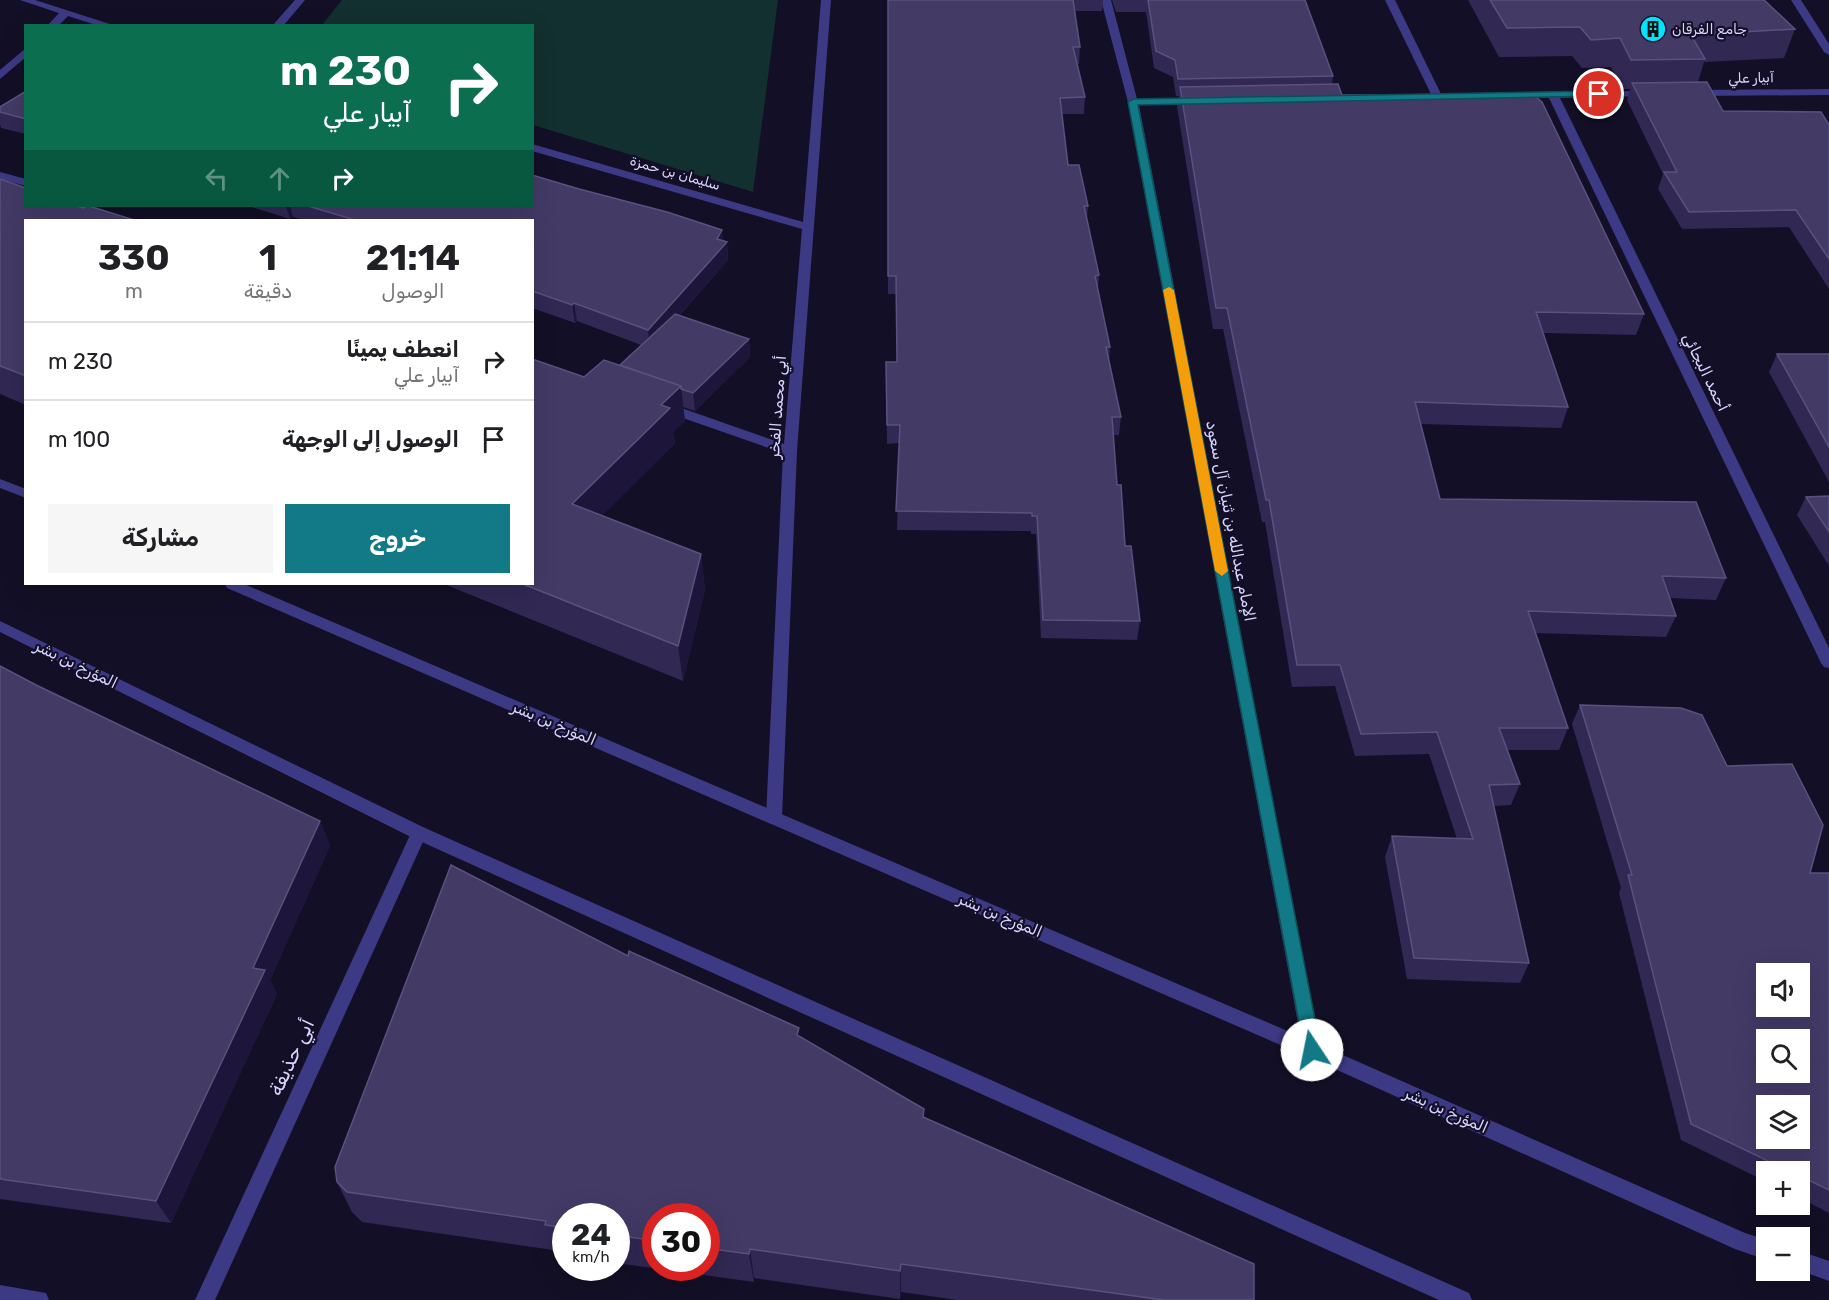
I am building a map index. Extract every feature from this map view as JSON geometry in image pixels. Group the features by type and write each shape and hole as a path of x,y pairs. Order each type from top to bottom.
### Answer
{"street":[{"path":"25,0 105,24"},
{"path":"279,24 300,0"},
{"name":"أبي محمد الفخر","path":"774,818 790,451 826,0"},
{"name":"الإمام عبدالله بن ثنيان آل سعود","path":"1106,0 1133,102 1312,1050"},
{"path":"1390,0 1437,96"},
{"path":"1796,0 1829,52"},
{"path":"54,24 66,12"},
{"path":"0,76 24,53"},
{"name":"آبيار علي","path":"1680,93 1829,92"},
{"name":"أحمد البجائي","path":"1553,94 1829,663"},
{"path":"1506,95 1656,94"},
{"path":"1425,96 1448,96"},
{"path":"1133,102 1203,100"},
{"name":"سليمان بن حمزة","path":"534,148 808,227"},
{"path":"0,175 24,182"},
{"path":"656,404 790,451"},
{"path":"0,483 24,493"},
{"name":"المؤرخ بن بشر","path":"234,585 1312,1050 1756,1246"},
{"name":"المؤرخ بن بشر","path":"0,626 419,833 1462,1300"},
{"name":"أبي حذيفة","path":"204,1300 419,833"},
{"path":"1810,1264 1829,1271"},
{"path":"0,1294 39,1300"}],"green space":[{"path":"342,0 778,0 753,192 534,125 534,24 323,24"}],"building":[{"path":"888,0 1073,0 1080,47 1073,47 1085,97 1060,98 1068,165 1079,165 1088,206 1084,206 1099,275 1095,276 1110,347 1106,347 1121,417 1112,417 1117,485 1121,485 1125,546 1131,546 1140,621 1043,620 1037,516 1032,516 1032,513 896,511 900,425 887,425 886,362 897,362 896,276 888,276"},
{"path":"1148,0 1305,0 1333,76 1178,79 1175,60 1156,51"},
{"name":"جامع الفرقان","path":"1490,0 1764,0 1795,29 1691,35 1705,59 1631,60 1620,38 1591,40 1580,27 1507,28"},
{"path":"1707,82 1723,111 1821,112 1829,125 1829,259 1796,210 1689,212 1664,172 1677,172 1632,83"},
{"path":"1338,84 1342,95 1533,95 1542,102 1644,314 1536,312 1568,407 1415,402 1440,499 1696,502 1726,578 1662,576 1676,616 1528,611 1568,728 1499,728 1520,784 1489,785 1529,963 1414,958 1392,836 1473,839 1437,732 1361,734 1340,665 1297,665 1269,500 1266,500 1227,308 1216,308 1180,87"},
{"path":"24,92 24,118 0,112 0,107"},
{"path":"534,176 667,212 722,230 717,239 727,242 648,330 574,303 572,305 534,292 534,219 352,219 311,207 534,207"},
{"path":"0,179 24,187 24,207 92,207 131,219 24,219 24,375 0,366"},
{"path":"675,314 749,339 693,393 681,389 681,386 620,365"},
{"path":"1777,354 1829,354 1829,447"},
{"path":"534,360 584,377 604,360 681,386 661,405 670,408 572,504 701,554 678,646 526,585 534,585"},
{"path":"1829,496 1829,532 1806,497"},
{"path":"0,666 320,821 253,968 265,970 156,1201 0,1179"},
{"path":"1580,705 1681,708 1702,715 1727,766 1792,764 1823,825 1810,873 1829,873 1829,1190 1810,1181 1810,1161 1768,1161 1691,1124 1628,875 1632,875"},
{"path":"451,865 628,956 629,951 799,1028 797,1035 924,1109 923,1117 1254,1264 1254,1300 1164,1300 901,1264 900,1271 750,1249 749,1254 720,1250 720,1203 642,1203 642,1239 630,1237 630,1203 552,1203 552,1226 545,1225 546,1221 347,1192 337,1182 335,1167"}],"slow traffic":[{"path":"1169,290 1222,571"}],"place":[{"name":"جامع الفرقان","path":"1653,29"}],"route":[{"path":"1312,1050 1133,102 1599,94"}]}
